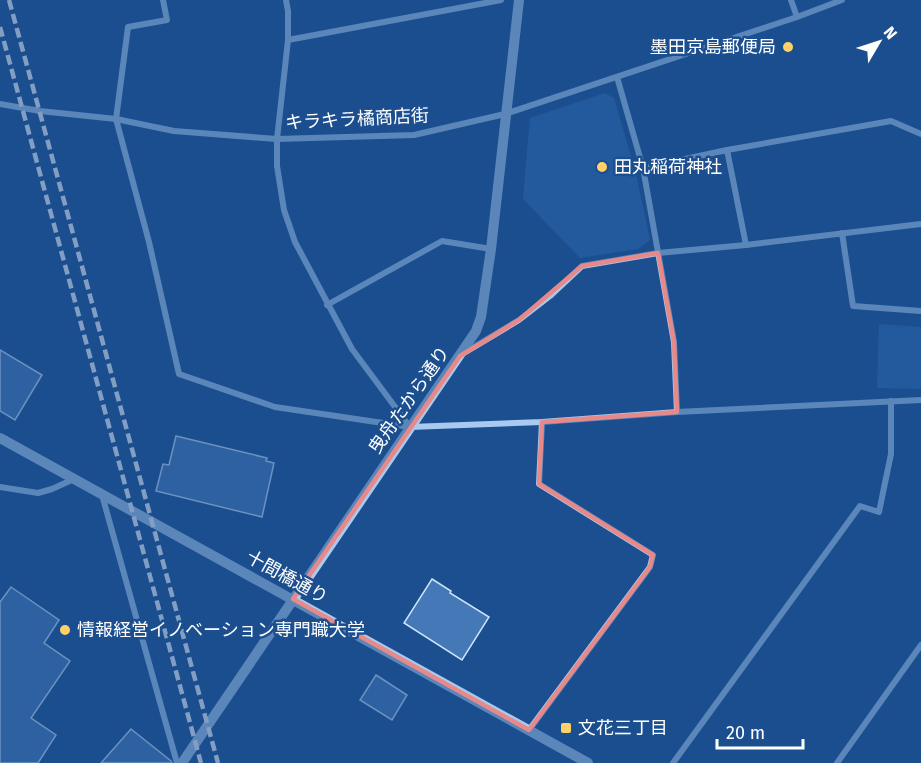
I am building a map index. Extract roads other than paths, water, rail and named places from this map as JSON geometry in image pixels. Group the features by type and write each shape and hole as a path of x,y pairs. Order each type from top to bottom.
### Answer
{"street":[{"path":"163,0 167,20 128,27 116,119 149,242 179,374 275,407 410,427 542,422 677,412 921,400"},
{"path":"286,0 288,40 277,139 277,166 284,210 295,242 352,350 410,427"},
{"path":"288,40 501,0"},
{"name":"曳舟たから通り","path":"182,763 476,331 481,317 491,249 519,0"},
{"path":"791,0 797,17"},
{"name":"キラキラ橘商店街","path":"0,104 40,111 116,119 174,131 277,139 414,135 505,114 842,0"},
{"path":"617,77 643,168 674,342 677,412"},
{"path":"643,168 727,150 891,121 921,134"},
{"path":"727,150 746,245"},
{"path":"460,356 519,320 550,296 582,266 658,253 921,224"},
{"path":"843,233 853,306 921,311"},
{"path":"327,305 442,241 491,249"},
{"path":"673,763 860,507 879,512 891,454 891,401"},
{"path":"529,730 650,567 653,555 539,484 542,422"},
{"name":"十間橋通り","path":"0,438 588,763"},
{"path":"0,487 38,493 74,479"},
{"path":"101,495 177,763"},
{"path":"837,763 921,645"}],"railway":[{"path":"9,0 218,763"},
{"path":"0,27 201,763"}],"place":[{"name":"墨田京島郵便局","path":"788,47"},
{"name":"田丸稲荷神社","path":"602,167"},
{"name":"情報経営イノベーション専門職大学","path":"65,630"},
{"name":"文花三丁目","path":"566,728"}]}
